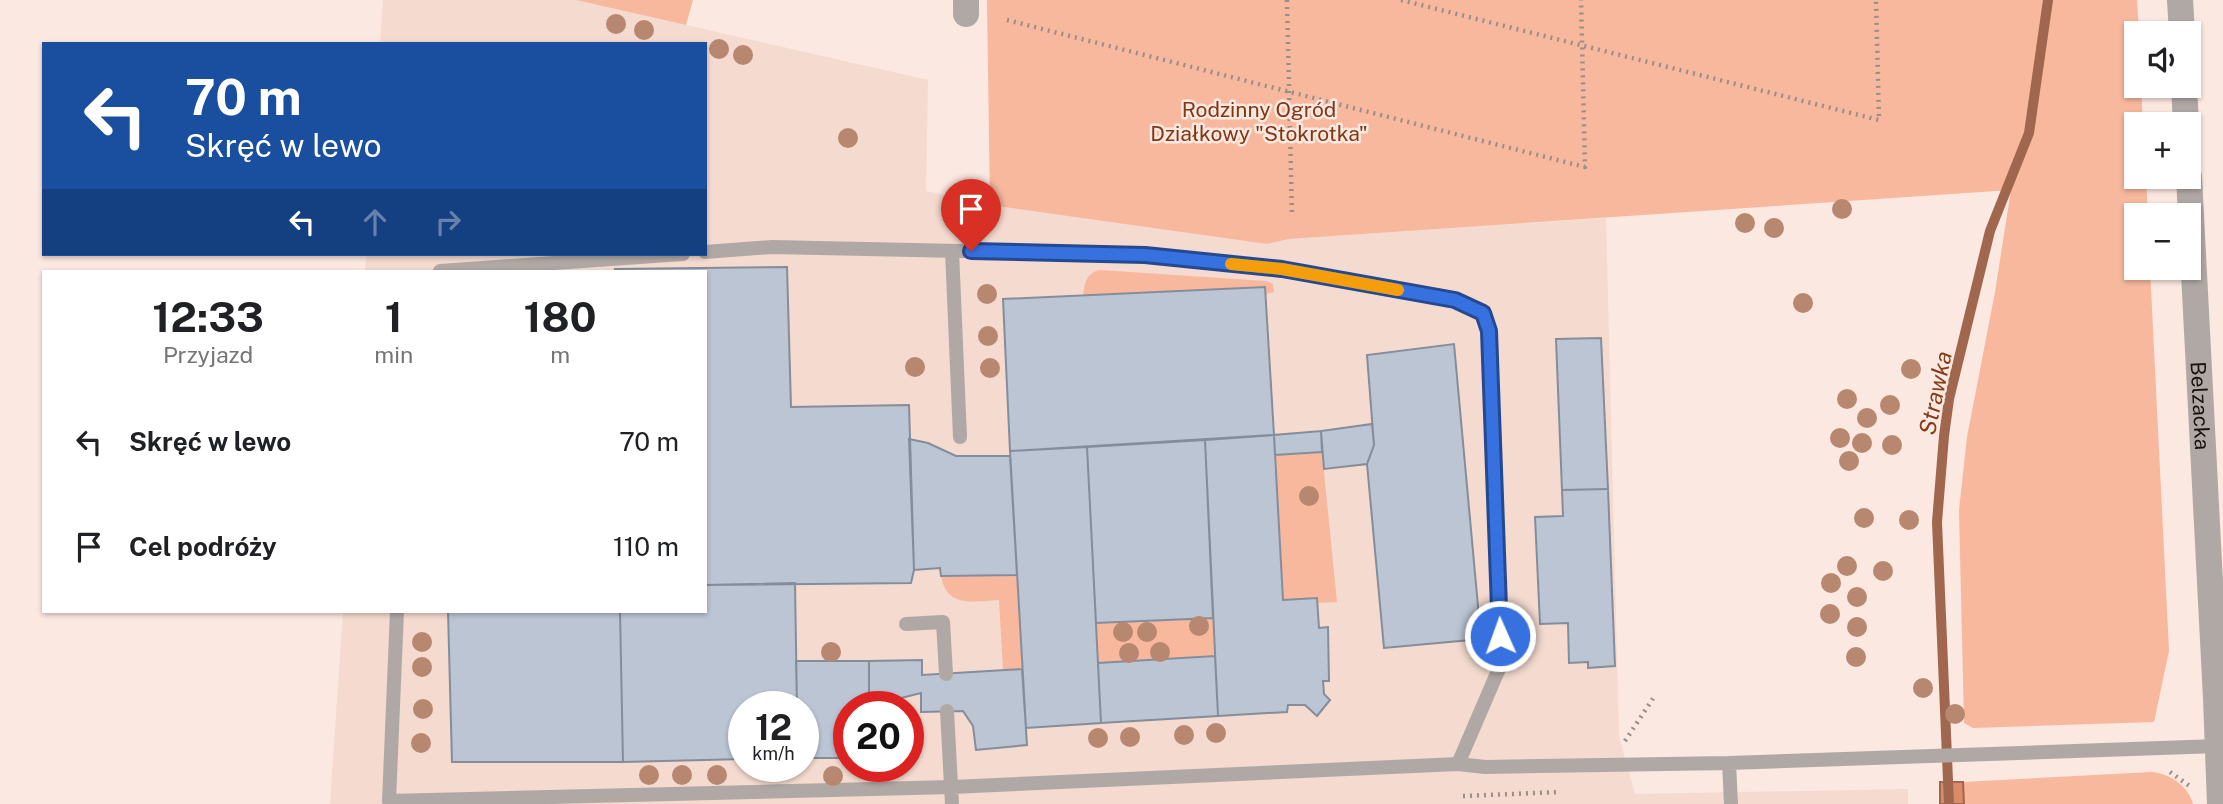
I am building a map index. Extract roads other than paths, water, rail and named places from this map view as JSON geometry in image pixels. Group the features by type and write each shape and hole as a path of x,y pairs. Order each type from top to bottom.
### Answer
{"street":[{"path":"2180,0 2181,21"},
{"name":"Belzacka","path":"2190,189 2220,804"}],"lane":[{"path":"707,252 772,247 1145,255 1282,269 1455,300 1483,313 1489,331 1501,664 1458,764"},
{"path":"953,251 960,437"},
{"path":"454,270 654,256"},
{"path":"397,613 389,803 952,787 1458,764 1485,767 1729,763 2218,746"},
{"path":"906,624 943,622 946,674"},
{"path":"947,711 952,804"},
{"path":"1729,763 1731,804"}],"waterway":[{"name":"Strawka","path":"1949,804 1937,522 1944,436 1949,399 1990,231 2029,133 2048,0"}],"park label":[{"name":"Rodzinny Ogród Działkowy \"Stokrotka\"","path":"1259,121"}]}
